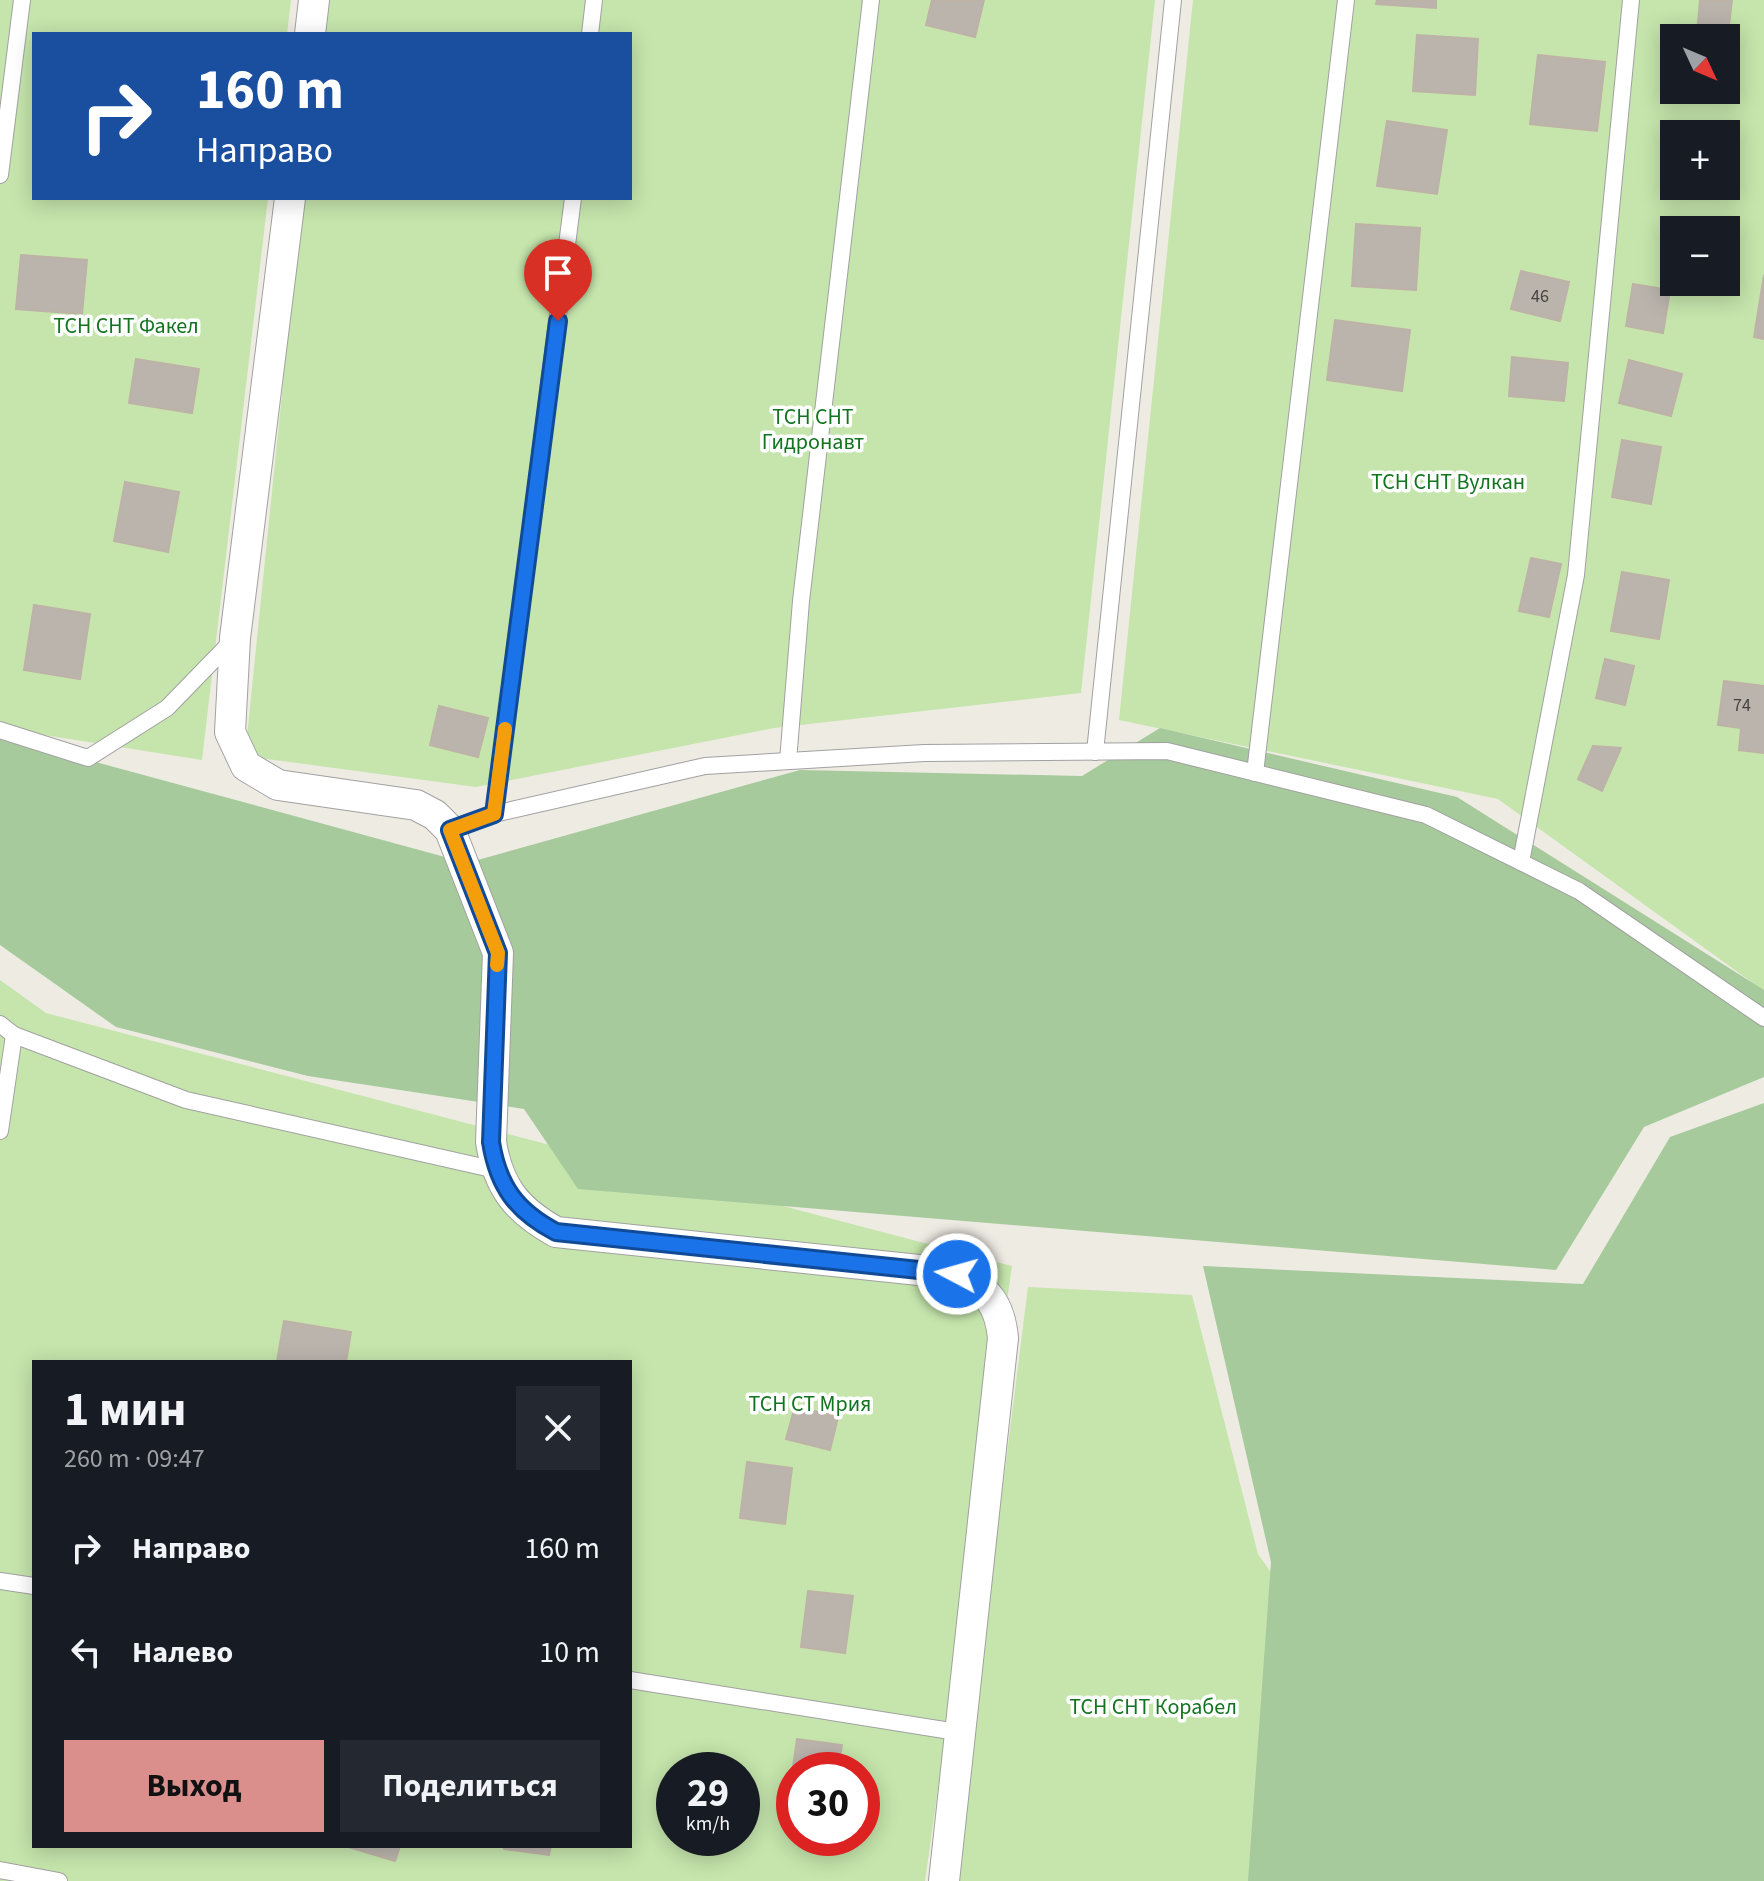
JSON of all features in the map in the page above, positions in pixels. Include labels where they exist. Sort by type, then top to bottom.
[{"type":"street","points":[[310,32],[314,0]]},
{"type":"street","points":[[290,200],[235,638],[230,732],[246,766],[278,785],[416,805],[435,815],[450,830],[498,953],[491,1142],[496,1170],[509,1197],[530,1218],[556,1232],[957,1274],[976,1283],[991,1297],[1001,1317],[1003,1338],[963,1733],[944,1881]]},
{"type":"lane","points":[[0,175],[22,0]]},
{"type":"lane","points":[[590,32],[594,0]]},
{"type":"lane","points":[[788,761],[801,601],[871,0]]},
{"type":"lane","points":[[1095,752],[1173,0]]},
{"type":"lane","points":[[1255,773],[1346,0]]},
{"type":"lane","points":[[1521,862],[1576,575],[1631,0]]},
{"type":"lane","points":[[494,814],[573,200]]},
{"type":"lane","points":[[0,730],[88,758],[167,708],[235,638]]},
{"type":"lane","points":[[450,830],[494,814],[705,766],[924,753],[1167,751],[1426,815],[1579,891],[1764,1018]]},
{"type":"lane","points":[[0,1131],[7,1030],[186,1100],[496,1170]]},
{"type":"lane","points":[[0,1581],[32,1586]]},
{"type":"lane","points":[[632,1680],[963,1733]]},
{"type":"lane","points":[[0,1870],[59,1881]]},
{"type":"green space","name":"ТСН СНТ Факел","points":[[0,0],[291,0],[287,32],[32,32],[32,200],[268,200],[202,760],[0,728]]},
{"type":"green space","name":"ТСН СНТ Гидронавт","points":[[322,0],[1155,0],[1081,693],[774,728],[476,787],[245,756],[302,200],[632,200],[632,32],[319,32]]},
{"type":"green space","name":"ТСН СНТ Вулкан","points":[[1193,0],[1764,0],[1764,991],[1498,799],[1119,720]]},
{"type":"green space","points":[[1160,728],[1457,797],[1764,990],[1764,1077],[1644,1127],[1556,1270],[578,1189],[524,1109],[308,1076],[116,1027],[0,945],[0,736],[467,863],[800,770],[1082,776]]},
{"type":"green space","name":"ТСН СТ Мрия","points":[[0,980],[46,1013],[1012,1266],[925,1881],[0,1881]]},
{"type":"green space","points":[[1764,1103],[1764,1881],[1248,1881],[1271,1562],[1203,1266],[1583,1284],[1670,1137]]},
{"type":"green space","name":"ТСН СНТ Корабел","points":[[1028,1287],[1192,1295],[1258,1554],[1489,1881],[953,1881]]},
{"type":"building","points":[[932,0],[984,0],[975,37],[926,25]]},
{"type":"building","points":[[1377,0],[1436,0],[1436,8],[1376,4]]},
{"type":"building","points":[[1700,0],[1732,0],[1729,24],[1698,23]]},
{"type":"building","points":[[1417,35],[1478,39],[1475,95],[1413,91]]},
{"type":"building","points":[[1538,55],[1605,62],[1597,131],[1530,124]]},
{"type":"building","points":[[1387,121],[1447,130],[1437,194],[1377,186]]},
{"type":"building","points":[[1356,224],[1420,228],[1416,290],[1352,286]]},
{"type":"building","points":[[21,255],[87,260],[82,314],[16,309]]},
{"type":"building","points":[[1521,271],[1569,282],[1560,321],[1511,309]]},
{"type":"building","points":[[1764,275],[1764,339],[1754,337]]},
{"type":"building","points":[[1633,284],[1660,288],[1660,296],[1669,296],[1663,333],[1626,326]]},
{"type":"building","points":[[1335,320],[1410,330],[1402,391],[1327,380]]},
{"type":"building","points":[[1512,357],[1568,363],[1564,401],[1509,396]]},
{"type":"building","points":[[136,359],[199,369],[192,413],[129,403]]},
{"type":"building","points":[[1629,360],[1682,374],[1671,416],[1619,403]]},
{"type":"building","points":[[1622,440],[1661,447],[1651,504],[1612,497]]},
{"type":"building","points":[[125,482],[179,492],[168,552],[114,541]]},
{"type":"building","points":[[1531,558],[1561,564],[1549,617],[1519,611]]},
{"type":"building","points":[[1622,572],[1669,580],[1659,639],[1611,631]]},
{"type":"building","points":[[34,605],[90,614],[80,679],[24,670]]},
{"type":"building","points":[[1605,659],[1634,666],[1625,705],[1596,698]]},
{"type":"building","points":[[1724,681],[1764,686],[1764,753],[1739,750],[1741,728],[1718,725]]},
{"type":"building","points":[[439,706],[488,718],[478,757],[430,745]]},
{"type":"building","points":[[1593,746],[1621,748],[1602,791],[1578,779]]},
{"type":"building","points":[[284,1321],[351,1332],[346,1360],[277,1360]]},
{"type":"building","points":[[795,1406],[838,1417],[830,1450],[786,1439]]},
{"type":"building","points":[[747,1462],[792,1468],[785,1524],[740,1518]]},
{"type":"building","points":[[808,1591],[853,1596],[845,1653],[801,1647]]},
{"type":"building","points":[[797,1739],[842,1745],[841,1752],[795,1752]]},
{"type":"building","points":[[352,1848],[399,1848],[395,1861]]},
{"type":"building","points":[[504,1848],[551,1848],[549,1855]]},
{"type":"slow traffic","points":[[497,965],[498,953],[450,830],[494,814],[505,729]]},
{"type":"route","points":[[558,321],[494,814],[450,830],[498,953],[491,1142],[496,1170],[509,1197],[530,1218],[556,1232],[957,1274]]}]
